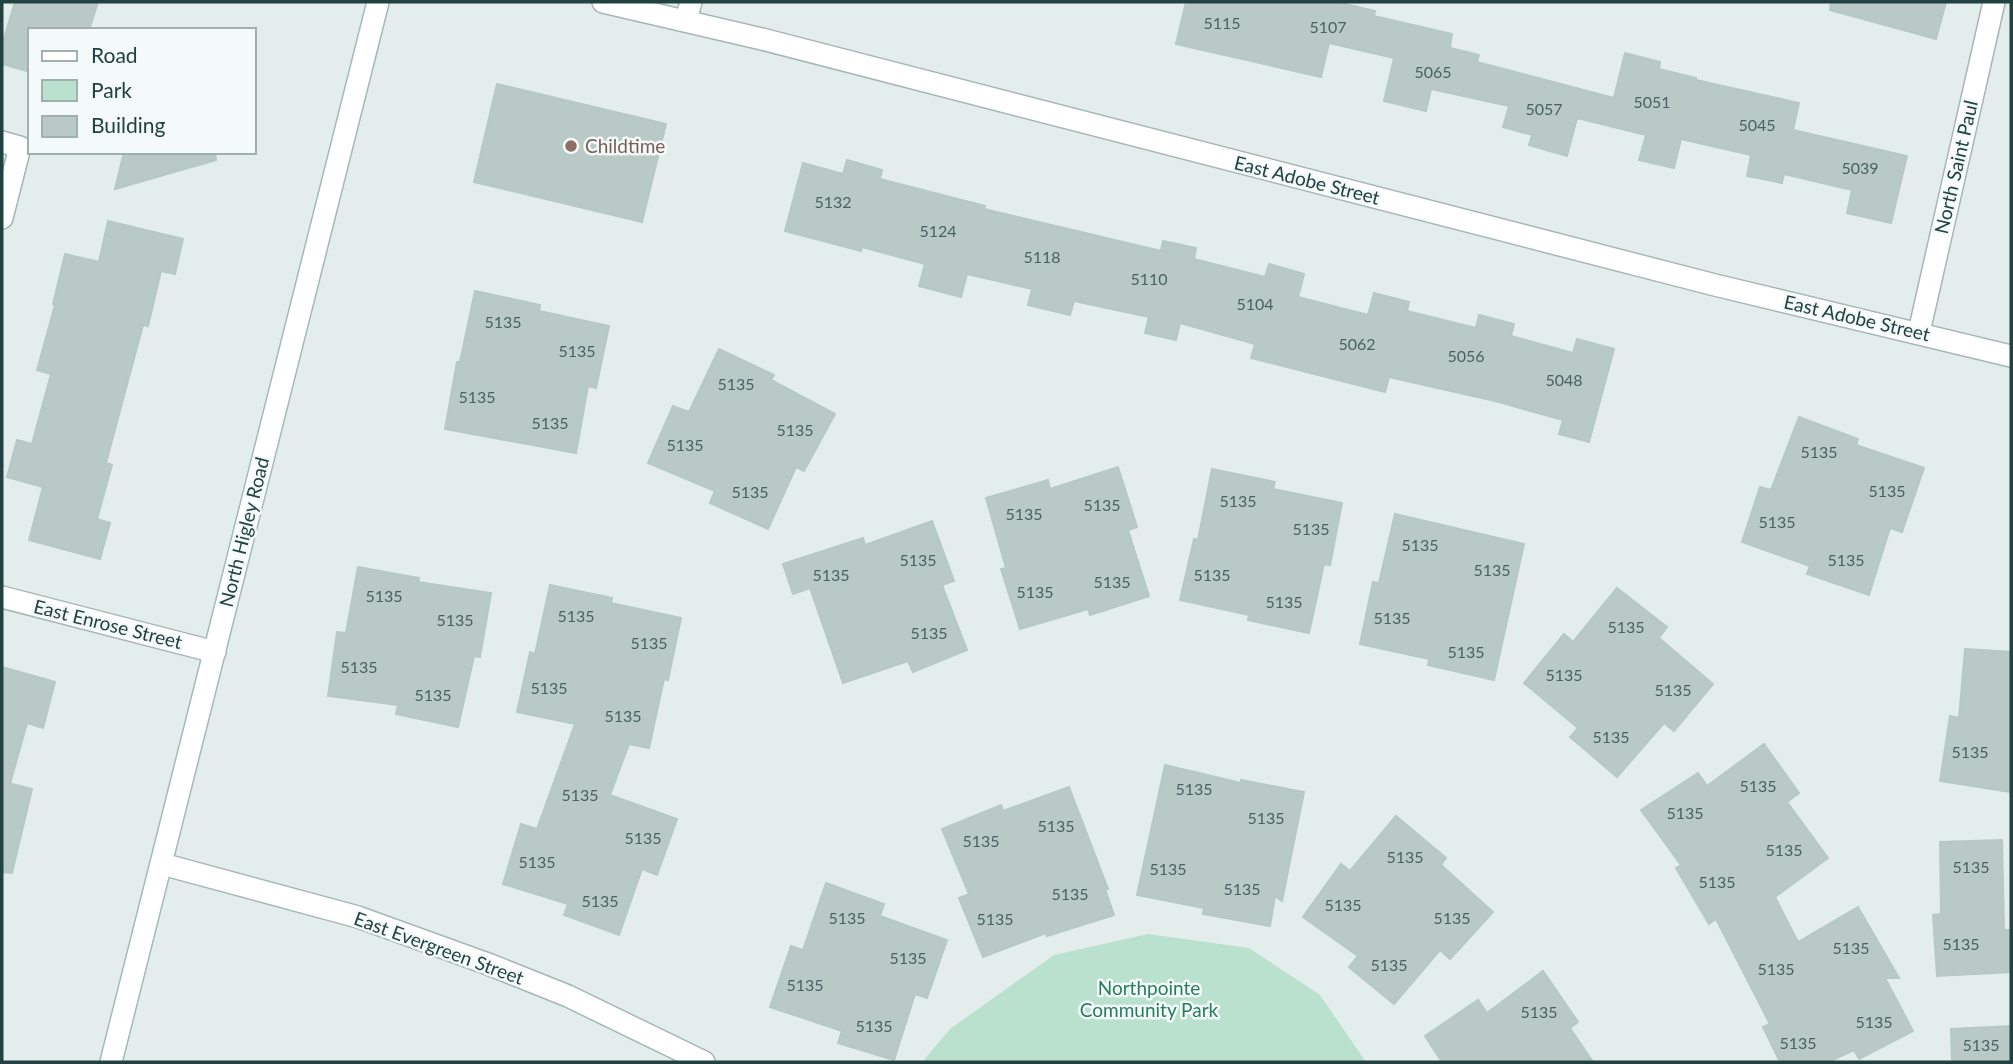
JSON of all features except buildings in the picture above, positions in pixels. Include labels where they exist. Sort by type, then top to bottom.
[{"type":"street","name":"North Higley Road","points":[[111,1062],[378,2]]},
{"type":"street","name":"East Adobe Street","points":[[603,2],[688,11],[1715,285],[2011,356]]},
{"type":"street","name":"North Saint Paul","points":[[1919,332],[1993,2]]},
{"type":"street","points":[[2,218],[11,145]]},
{"type":"street","name":"East Enrose Street","points":[[2,597],[215,652]]},
{"type":"street","name":"East Evergreen Street","points":[[162,864],[358,917],[488,964],[568,996],[704,1062]]},
{"type":"green space","name":"Northpointe Community Park","points":[[1148,934],[1249,948],[1320,995],[1366,1062],[922,1062],[950,1029],[1054,955]]},
{"type":"place","name":"Childtime","points":[[571,146]]}]
